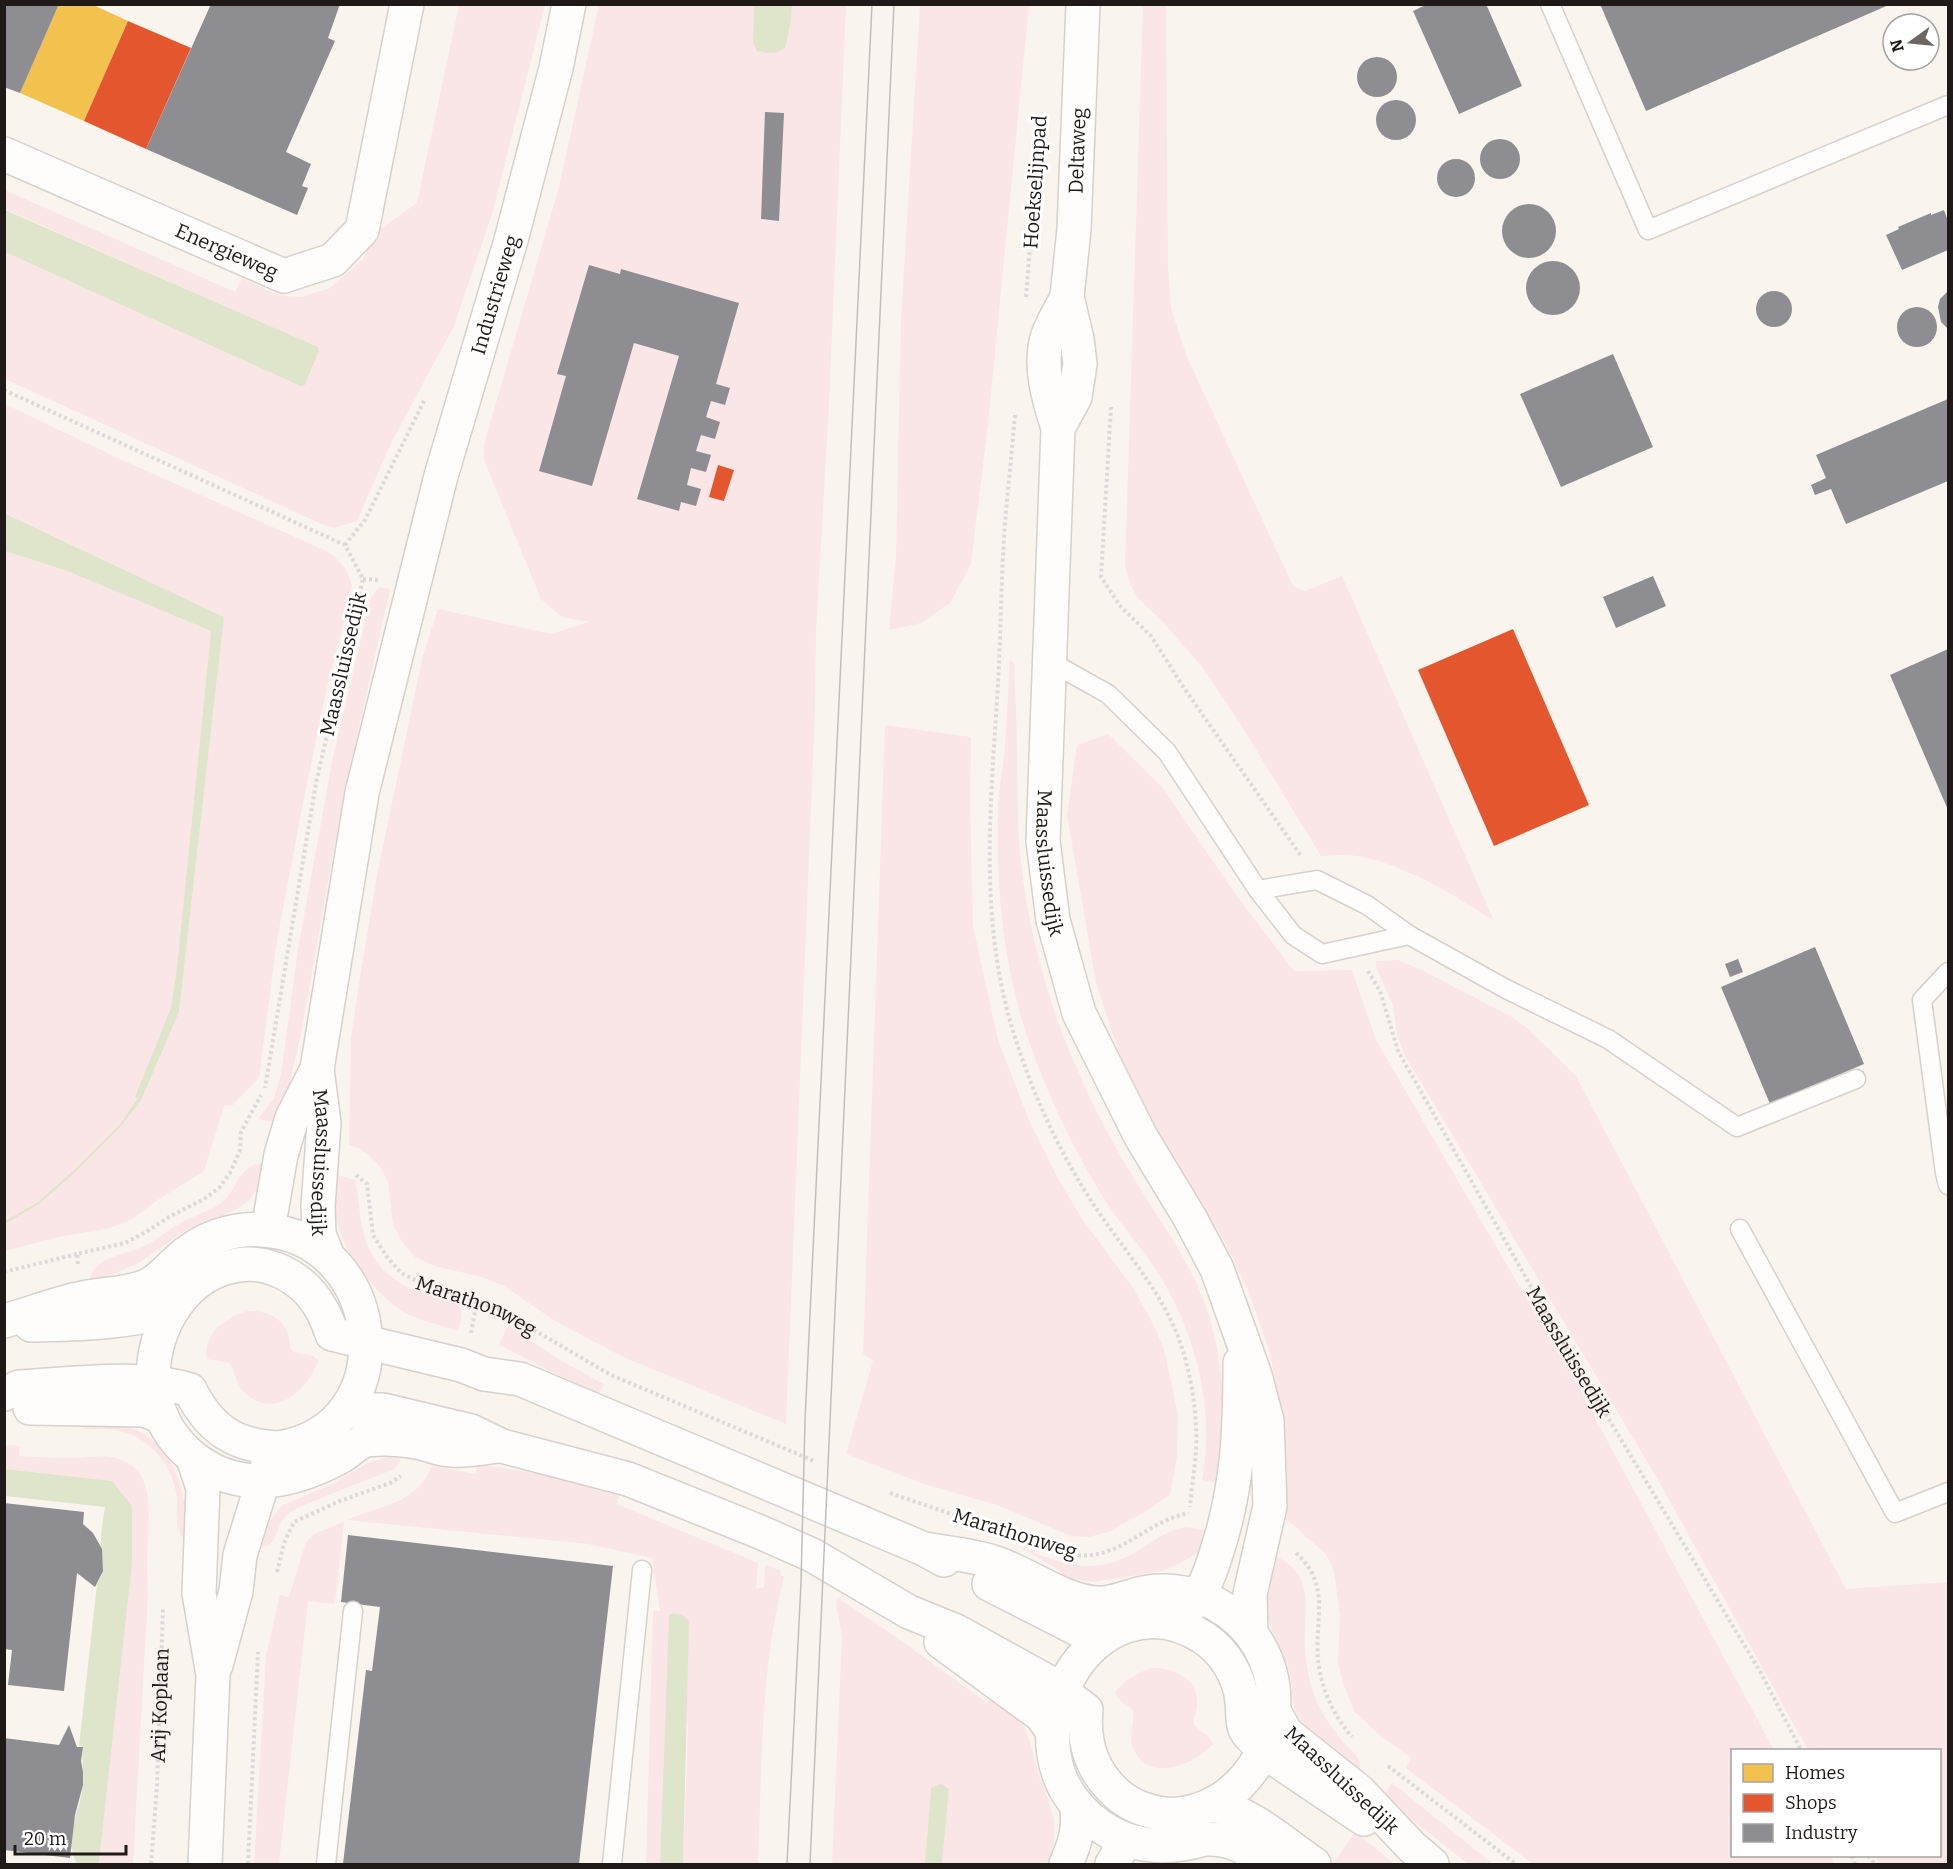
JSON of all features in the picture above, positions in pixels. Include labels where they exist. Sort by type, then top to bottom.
[{"type":"main road","name":"Energieweg","points":[[4,154],[284,276],[333,260],[362,230],[407,4]]},
{"type":"main road","name":"Industrieweg","points":[[414,584],[441,476],[511,240],[556,69],[569,4]]},
{"type":"main road","name":"Deltaweg","points":[[1049,660],[1058,428],[1047,394],[1045,361],[1048,337],[1067,297],[1074,229],[1083,4]]},
{"type":"main road","name":"Maassluissedijk","points":[[245,1264],[270,1218],[281,1155],[292,1118],[316,1069],[362,793],[414,584]]},
{"type":"main road","name":"Maassluissedijk","points":[[1049,660],[1043,841],[1053,920],[1079,1013],[1141,1137],[1190,1218],[1217,1269],[1255,1375],[1267,1421],[1270,1506],[1250,1594],[1251,1633]]},
{"type":"main road","name":"Maassluissedijk","points":[[316,1069],[324,1123],[318,1206],[319,1234],[328,1257]]},
{"type":"main road","points":[[4,1323],[80,1298],[142,1288],[156,1281],[191,1248],[209,1239],[228,1233],[265,1230],[299,1239],[328,1257],[347,1279],[360,1305],[365,1323],[366,1341],[362,1379],[344,1413],[316,1438],[298,1445],[279,1448],[260,1447],[234,1438],[210,1422],[198,1407],[190,1390],[174,1385],[137,1382],[19,1387],[4,1394]]},
{"type":"main road","points":[[366,1341],[332,1334],[326,1315],[316,1298],[303,1284],[287,1274],[259,1264],[230,1266],[213,1272],[196,1282],[172,1310],[158,1346],[154,1383],[156,1399],[162,1417],[175,1440],[194,1458],[227,1475],[244,1480],[263,1481],[306,1473],[327,1464],[364,1441],[381,1439],[416,1442],[451,1450],[502,1446]]},
{"type":"main road","name":"Marathonweg","points":[[360,1305],[383,1322],[467,1346],[490,1355],[520,1379]]},
{"type":"main road","points":[[4,1323],[82,1324],[149,1317],[172,1310]]},
{"type":"main road","name":"Maassluissedijk","points":[[1164,1623],[1180,1616],[1208,1581],[1226,1526],[1233,1495],[1240,1433],[1240,1337]]},
{"type":"main road","name":"Marathonweg","points":[[366,1341],[461,1365],[484,1374],[520,1379],[924,1549],[1076,1629],[1087,1634],[1103,1636]]},
{"type":"main road","points":[[4,1403],[25,1408],[146,1410],[162,1417]]},
{"type":"main road","points":[[344,1413],[383,1410],[471,1431],[502,1446],[628,1479],[812,1555],[909,1612],[956,1631],[1062,1692],[1086,1710],[1085,1725],[1090,1755],[1104,1781],[1127,1801],[1155,1812],[1185,1813],[1212,1805],[1244,1780],[1264,1749],[1272,1724],[1274,1711],[1272,1677],[1260,1647],[1251,1633],[1227,1611],[1198,1596]]},
{"type":"main road","points":[[213,1675],[236,1592],[240,1555],[269,1462],[279,1448]]},
{"type":"main road","points":[[194,1458],[203,1488],[199,1593],[213,1675],[205,1864]]},
{"type":"main road","name":"Marathonweg","points":[[924,1549],[995,1562],[1076,1599],[1096,1603],[1159,1591],[1198,1596]]},
{"type":"main road","points":[[909,1612],[948,1648],[1041,1716],[1052,1730]]},
{"type":"main road","points":[[1119,1852],[1077,1804],[1060,1777],[1054,1761],[1052,1730],[1062,1692],[1085,1654],[1103,1636],[1135,1624],[1164,1623],[1192,1631],[1205,1638],[1226,1659],[1239,1686],[1245,1730],[1264,1749]]},
{"type":"main road","name":"Maassluissedijk","points":[[1274,1711],[1286,1733],[1359,1791],[1422,1856]]},
{"type":"main road","name":"Maassluissedijk","points":[[1264,1749],[1346,1808],[1422,1856]]},
{"type":"main road","points":[[1065,1864],[1077,1839],[1079,1824],[1077,1804]]},
{"type":"main road","points":[[1212,1805],[1243,1815],[1314,1864]]},
{"type":"main road","points":[[1119,1852],[1155,1812]]},
{"type":"main road","points":[[1119,1852],[1189,1844],[1204,1839],[1228,1840],[1241,1845],[1268,1864]]},
{"type":"lane","points":[[1550,4],[1648,230],[1948,105]]},
{"type":"lane","points":[[1049,660],[1108,694],[1167,752],[1258,890],[1293,935],[1322,954],[1409,935]]},
{"type":"lane","points":[[1258,890],[1317,880],[1367,905],[1409,935],[1506,988],[1608,1039],[1737,1127],[1856,1079]]},
{"type":"lane","points":[[1948,972],[1922,1000],[1948,1185]]},
{"type":"lane","points":[[1740,1229],[1894,1513],[1948,1492]]},
{"type":"lane","points":[[612,1864],[642,1570]]},
{"type":"lane","points":[[326,1864],[353,1611]]},
{"type":"path","name":"Hoekselijnpad","points":[[1025,301],[1040,129]]},
{"type":"path","name":"Maassluissedijk","points":[[4,390],[345,545],[363,579],[316,783],[266,1087],[248,1115],[241,1132],[240,1150],[281,1155]]},
{"type":"path","points":[[1101,577],[1121,607],[1151,636],[1184,688],[1317,880]]},
{"type":"path","name":"Maassluissedijk","points":[[1353,947],[1380,991],[1398,1051],[1556,1331],[1761,1673],[1800,1749]]},
{"type":"path","name":"Marathonweg","points":[[323,1161],[339,1163],[367,1184],[373,1235],[401,1273],[423,1284],[498,1309],[611,1375],[762,1438]]},
{"type":"path","points":[[4,1272],[77,1254]]},
{"type":"path","name":"Marathonweg","points":[[888,1493],[964,1518]]},
{"type":"path","name":"Marathonweg","points":[[1058,1551],[1068,1554],[1093,1555],[1114,1550],[1173,1516],[1189,1513],[1226,1526]]},
{"type":"path","name":"Maassluissedijk","points":[[1263,1538],[1290,1548],[1308,1565],[1313,1575],[1320,1602],[1317,1649],[1324,1687],[1339,1722],[1359,1743]]},
{"type":"path","points":[[275,1580],[280,1559]]},
{"type":"path","name":"Arij Koplaan","points":[[151,1864],[157,1786],[164,1598]]},
{"type":"path","points":[[248,1864],[258,1648]]},
{"type":"path","name":"Maassluissedijk","points":[[1382,1762],[1516,1864]]},
{"type":"shaded area","points":[[459,5],[545,5],[493,211],[454,326],[391,443],[357,521],[334,528],[319,523],[5,379],[5,252],[300,386],[305,385],[319,351],[317,347],[5,209],[5,190],[235,292],[242,278],[273,293],[287,296],[301,297],[330,288],[362,260],[380,229],[417,203]]},
{"type":"shaded area","points":[[599,5],[754,5],[753,43],[791,21],[792,5],[846,5],[829,405],[816,631],[815,710],[786,1424],[623,1357],[555,1321],[504,1286],[482,1277],[434,1266],[415,1257],[401,1240],[393,1225],[388,1182],[380,1167],[370,1156],[349,1145],[351,1038],[360,978],[378,870],[423,655],[438,609],[551,634],[589,622],[562,617],[541,599],[484,460],[484,444],[559,187]]},
{"type":"shaded area","points":[[754,5],[792,5],[785,48],[775,53],[757,51],[753,43]]},
{"type":"shaded area","points":[[920,5],[1029,5],[988,424],[971,564],[950,603],[921,623],[889,630],[896,556],[901,319]]},
{"type":"shaded area","points":[[1143,5],[1166,5],[1168,266],[1171,308],[1187,357],[1293,586],[1305,591],[1342,576],[1494,921],[1444,890],[1407,871],[1369,858],[1350,855],[1321,856],[1236,717],[1203,668],[1162,621],[1138,598],[1130,584],[1125,565]]},
{"type":"shaded area","points":[[5,210],[318,347],[319,351],[305,385],[300,386],[5,252]]},
{"type":"shaded area","points":[[5,404],[120,459],[324,550],[334,556],[346,569],[352,585],[326,692],[277,940],[259,1078],[233,1105],[224,1106],[204,1171],[156,1201],[133,1219],[110,1228],[54,1238],[5,1251],[4,1224],[39,1204],[70,1177],[121,1126],[139,1100],[179,1012],[224,617],[5,513]]},
{"type":"shaded area","points":[[4,513],[224,617],[179,1012],[141,1100],[121,1126],[70,1177],[39,1204],[5,1224],[5,1221],[38,1202],[120,1124],[137,1099],[135,1097],[171,1008],[211,631],[67,571],[5,551]]},
{"type":"shaded area","points":[[5,551],[67,571],[211,631],[171,1008],[137,1098],[120,1124],[38,1202],[5,1221]]},
{"type":"shaded area","points":[[379,587],[390,589],[343,799],[301,1034],[280,1124],[258,1119],[274,1098],[281,1075],[298,949],[333,757],[371,597]]},
{"type":"shaded area","points":[[1010,660],[1014,663],[1021,863],[1031,923],[1045,983],[1074,1062],[1111,1140],[1176,1244],[1209,1316],[1219,1358],[1221,1379],[1223,1420],[1218,1483],[1202,1480],[1206,1445],[1204,1400],[1196,1359],[1182,1319],[1164,1283],[1108,1205],[1079,1155],[1058,1114],[1025,1030],[1017,1003],[1002,923],[998,869],[998,806],[1005,747]]},
{"type":"shaded area","points":[[885,725],[971,737],[973,926],[998,1040],[1029,1120],[1058,1179],[1083,1220],[1133,1288],[1164,1349],[1178,1415],[1177,1456],[1170,1495],[1108,1532],[1089,1537],[1071,1536],[997,1505],[927,1485],[846,1454],[873,1361],[863,1354]]},
{"type":"shaded area","points":[[1108,734],[1163,788],[1236,895],[1294,971],[1352,970],[1376,1040],[1581,1392],[1773,1749],[1731,1749],[1731,1857],[1831,1857],[1834,1864],[1533,1864],[1406,1768],[1411,1758],[1377,1733],[1355,1712],[1343,1684],[1338,1663],[1340,1616],[1334,1571],[1326,1554],[1281,1517],[1285,1448],[1279,1398],[1269,1350],[1250,1295],[1225,1242],[1149,1119],[1121,1059],[1096,983],[1067,815],[1077,745]]},
{"type":"shaded area","points":[[1398,960],[1510,1016],[1526,1027],[1576,1076],[1846,1589],[1948,1582],[1948,1864],[1880,1864],[1875,1857],[1941,1857],[1941,1749],[1807,1749],[1657,1478],[1404,1054],[1397,1034],[1393,1005],[1376,968],[1376,961]]},
{"type":"shaded area","points":[[266,1163],[259,1185],[250,1200],[235,1210],[183,1232],[139,1263],[91,1284],[92,1273],[104,1261],[144,1246],[175,1226],[221,1203],[247,1169]]},
{"type":"shaded area","points":[[334,1176],[355,1180],[363,1232],[377,1262],[386,1272],[407,1287],[458,1304],[461,1320],[458,1331],[405,1313],[373,1286],[354,1261],[337,1222],[334,1205]]},
{"type":"shaded area","points":[[248,1311],[268,1314],[279,1320],[287,1330],[292,1350],[313,1356],[318,1361],[306,1383],[288,1399],[266,1404],[254,1400],[240,1388],[229,1363],[207,1359],[206,1350],[212,1335],[224,1322]]},
{"type":"shaded area","points":[[508,1325],[558,1359],[604,1384],[599,1393],[499,1345]]},
{"type":"shaded area","points":[[78,1422],[110,1423],[134,1429],[150,1438],[163,1451],[180,1483],[184,1501],[186,1538],[182,1537],[179,1532],[177,1498],[173,1480],[155,1450],[125,1432],[84,1428],[80,1427]]},
{"type":"shaded area","points":[[5,1445],[20,1446],[19,1456],[79,1458],[102,1456],[125,1461],[142,1477],[146,1488],[149,1513],[148,1594],[133,1864],[93,1864],[99,1861],[132,1564],[112,1481],[5,1469]]},
{"type":"shaded area","points":[[401,1453],[402,1457],[398,1465],[392,1470],[297,1508],[282,1520],[269,1545],[254,1548],[256,1537],[283,1505],[335,1483],[367,1463]]},
{"type":"shaded area","points":[[477,1464],[541,1474],[619,1496],[617,1504],[758,1563],[756,1589],[764,1587],[765,1564],[781,1571],[780,1575],[784,1577],[776,1612],[766,1684],[758,1864],[683,1864],[688,1732],[680,1614],[669,1615],[660,1864],[646,1864],[653,1611],[660,1611],[652,1558],[588,1544],[347,1520],[407,1496],[425,1479],[432,1466],[476,1474]]},
{"type":"shaded area","points":[[5,1469],[112,1481],[132,1506],[132,1564],[99,1862],[93,1864],[77,1864],[73,1855],[72,1835],[83,1785],[83,1747],[79,1746],[97,1584],[103,1567],[101,1538],[105,1507],[5,1496]]},
{"type":"shaded area","points":[[344,1522],[335,1604],[308,1601],[279,1864],[254,1864],[266,1656],[280,1595],[289,1597],[306,1542],[314,1534]]},
{"type":"shaded area","points":[[1187,1527],[1209,1531],[1202,1548],[1179,1564],[1162,1571],[1094,1582],[1057,1577],[1060,1571],[1017,1545],[1064,1563],[1094,1566],[1125,1558],[1168,1532]]},
{"type":"shaded area","points":[[1273,1555],[1294,1569],[1304,1587],[1306,1654],[1313,1691],[1326,1720],[1358,1758],[1360,1772],[1312,1734],[1297,1714],[1289,1671],[1271,1628],[1267,1610],[1267,1582]]},
{"type":"shaded area","points":[[838,1598],[987,1703],[993,1694],[1022,1722],[1054,1820],[1054,1844],[1047,1864],[942,1864],[949,1789],[931,1789],[925,1864],[832,1864],[842,1637],[836,1603]]},
{"type":"shaded area","points":[[669,1614],[683,1616],[689,1622],[683,1864],[660,1864]]},
{"type":"shaded area","points":[[1152,1668],[1169,1670],[1190,1682],[1197,1697],[1194,1725],[1213,1744],[1195,1759],[1183,1764],[1160,1768],[1149,1766],[1140,1759],[1132,1743],[1133,1710],[1115,1693],[1131,1677]]},
{"type":"shaded area","points":[[1392,1783],[1493,1864],[1468,1864],[1383,1796]]},
{"type":"shaded area","points":[[941,1784],[949,1789],[942,1864],[925,1864],[931,1788]]},
{"type":"shaded area","points":[[1355,1832],[1395,1864],[1333,1863]]},
{"type":"building: Homes","points":[[59,4],[91,4],[128,21],[84,121],[20,93]]},
{"type":"building: Shops","points":[[128,21],[191,48],[146,149],[84,121]]},
{"type":"building: Shops","points":[[718,465],[734,470],[724,501],[709,497]]},
{"type":"building: Shops","points":[[1513,629],[1589,805],[1494,846],[1418,670]]},
{"type":"building: Industry","points":[[4,4],[59,4],[20,93],[4,87]]},
{"type":"building: Industry","points":[[211,4],[340,4],[328,38],[335,41],[286,152],[311,164],[302,186],[308,188],[297,215],[146,149]]},
{"type":"building: Industry","points":[[1428,4],[1486,4],[1522,86],[1459,114],[1413,11]]},
{"type":"building: Industry","points":[[1600,4],[1891,4],[1646,111]]},
{"type":"building: Industry","points":[[1377,57],[1391,63],[1397,77],[1391,91],[1377,97],[1363,91],[1357,77],[1363,63]]},
{"type":"building: Industry","points":[[1396,100],[1410,106],[1416,120],[1410,134],[1396,140],[1382,134],[1376,120],[1382,106]]},
{"type":"building: Industry","points":[[765,112],[784,113],[779,221],[761,219]]},
{"type":"building: Industry","points":[[1500,139],[1514,145],[1520,159],[1514,173],[1500,179],[1486,173],[1480,159],[1486,145]]},
{"type":"building: Industry","points":[[1456,159],[1470,164],[1475,178],[1470,192],[1456,197],[1442,192],[1437,178],[1442,164]]},
{"type":"building: Industry","points":[[1529,204],[1539,206],[1548,212],[1554,221],[1556,231],[1554,241],[1548,250],[1539,256],[1529,258],[1519,256],[1510,250],[1504,241],[1502,231],[1504,221],[1510,212],[1519,206]]},
{"type":"building: Industry","points":[[1944,210],[1948,221],[1948,250],[1902,270],[1886,235],[1899,229],[1898,227]]},
{"type":"building: Industry","points":[[1553,261],[1563,263],[1572,269],[1578,278],[1580,288],[1578,298],[1572,307],[1563,313],[1553,315],[1543,313],[1534,307],[1528,298],[1526,288],[1528,278],[1534,269],[1543,263]]},
{"type":"building: Industry","points":[[589,265],[620,274],[621,269],[739,303],[716,384],[730,388],[725,405],[711,401],[706,417],[720,422],[715,439],[701,435],[696,451],[711,455],[706,472],[691,468],[687,485],[701,489],[696,506],[681,502],[679,511],[637,499],[679,356],[634,343],[592,486],[539,471],[566,376],[557,374]]},
{"type":"building: Industry","points":[[1774,291],[1787,296],[1792,309],[1787,322],[1774,327],[1761,322],[1756,309],[1761,296]]},
{"type":"building: Industry","points":[[1948,291],[1948,329],[1941,322],[1938,307],[1940,299]]},
{"type":"building: Industry","points":[[1917,307],[1931,313],[1937,327],[1931,341],[1917,347],[1903,341],[1897,327],[1903,313]]},
{"type":"building: Industry","points":[[1613,354],[1653,447],[1561,487],[1520,394]]},
{"type":"building: Industry","points":[[1948,399],[1948,481],[1846,524],[1831,489],[1815,495],[1811,485],[1826,478],[1816,455]]},
{"type":"building: Industry","points":[[1653,576],[1666,606],[1616,628],[1603,597]]},
{"type":"building: Industry","points":[[1948,649],[1948,810],[1890,675]]},
{"type":"building: Industry","points":[[1815,947],[1864,1064],[1770,1104],[1721,987]]},
{"type":"building: Industry","points":[[1738,959],[1743,972],[1730,977],[1725,964]]},
{"type":"building: Industry","points":[[4,1503],[84,1512],[83,1524],[93,1533],[102,1549],[103,1571],[95,1587],[77,1573],[64,1691],[8,1685],[12,1650],[4,1649]]},
{"type":"building: Industry","points":[[348,1535],[613,1566],[579,1864],[343,1864],[366,1670],[372,1671],[380,1607],[341,1602]]},
{"type":"building: Industry","points":[[69,1725],[77,1747],[83,1747],[81,1761],[83,1785],[75,1815],[70,1858],[4,1850],[4,1738],[59,1745]]},
{"type":"tram line","points":[[787,1864],[801,1583],[805,1420],[872,4]]},
{"type":"tram line","points":[[810,1864],[894,4]]}]
